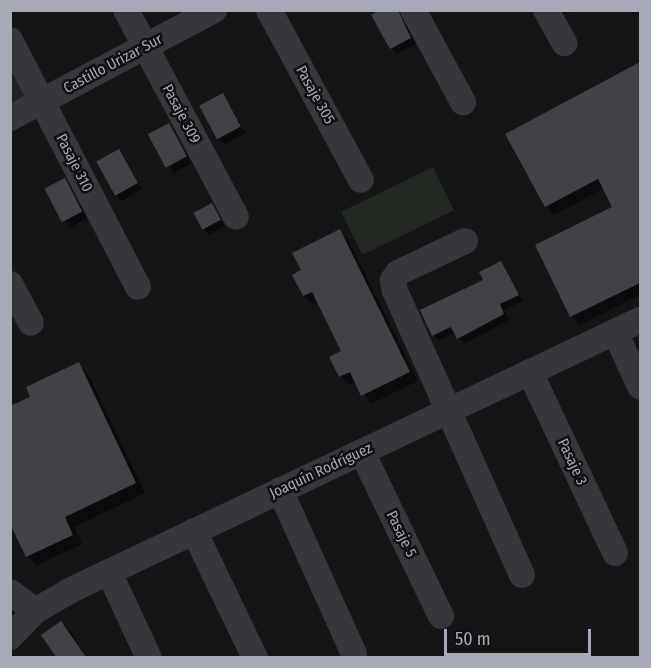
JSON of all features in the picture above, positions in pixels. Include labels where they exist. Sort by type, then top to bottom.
[{"type":"street","name":"Pasaje 309","points":[[126,10],[236,217]]},
{"type":"street","name":"Castillo Urizar Sur","points":[[10,118],[214,10]]},
{"type":"street","name":"Pasaje 305","points":[[269,10],[361,180]]},
{"type":"street","points":[[414,10],[463,102]]},
{"type":"street","points":[[546,10],[564,43]]},
{"type":"street","name":"Pasaje 310","points":[[10,40],[138,287]]},
{"type":"street","points":[[465,241],[398,273],[393,280],[447,411],[522,575]]},
{"type":"street","points":[[11,287],[31,323]]},
{"type":"street","name":"Joaquín Rodríguez","points":[[10,637],[35,611],[109,572],[640,320]]},
{"type":"street","points":[[615,332],[640,386]]},
{"type":"street","name":"Pasaje 3","points":[[530,372],[615,553]]},
{"type":"street","name":"Pasaje 5","points":[[362,452],[441,616]]},
{"type":"street","points":[[280,490],[354,654]]},
{"type":"street","points":[[194,531],[255,657]]},
{"type":"street","points":[[109,572],[149,657]]},
{"type":"street","points":[[10,592],[35,611]]},
{"type":"shaded area","points":[[10,62],[26,94],[11,103],[10,103]]},
{"type":"shaded area","points":[[433,167],[454,210],[362,255],[341,212]]},
{"type":"building","points":[[380,10],[398,10],[411,38],[390,49],[371,15]]},
{"type":"building","points":[[640,62],[640,283],[570,317],[535,245],[612,207],[598,179],[545,207],[505,134]]},
{"type":"building","points":[[223,93],[241,127],[217,139],[199,106]]},
{"type":"building","points":[[169,123],[187,157],[166,168],[148,134]]},
{"type":"building","points":[[119,149],[138,183],[115,196],[96,162]]},
{"type":"building","points":[[65,178],[82,212],[62,222],[45,188]]},
{"type":"building","points":[[212,203],[221,220],[202,230],[193,213]]},
{"type":"building","points":[[340,229],[410,372],[361,396],[350,372],[339,377],[329,357],[341,351],[312,292],[303,296],[292,275],[301,270],[292,253]]},
{"type":"building","points":[[501,261],[519,295],[500,304],[504,314],[457,339],[451,327],[432,336],[420,310],[483,280],[479,272]]},
{"type":"building","points":[[79,362],[136,483],[65,517],[73,535],[26,557],[10,524],[10,406],[30,397],[26,387]]},
{"type":"building","points":[[61,621],[86,657],[56,657],[41,635]]}]
